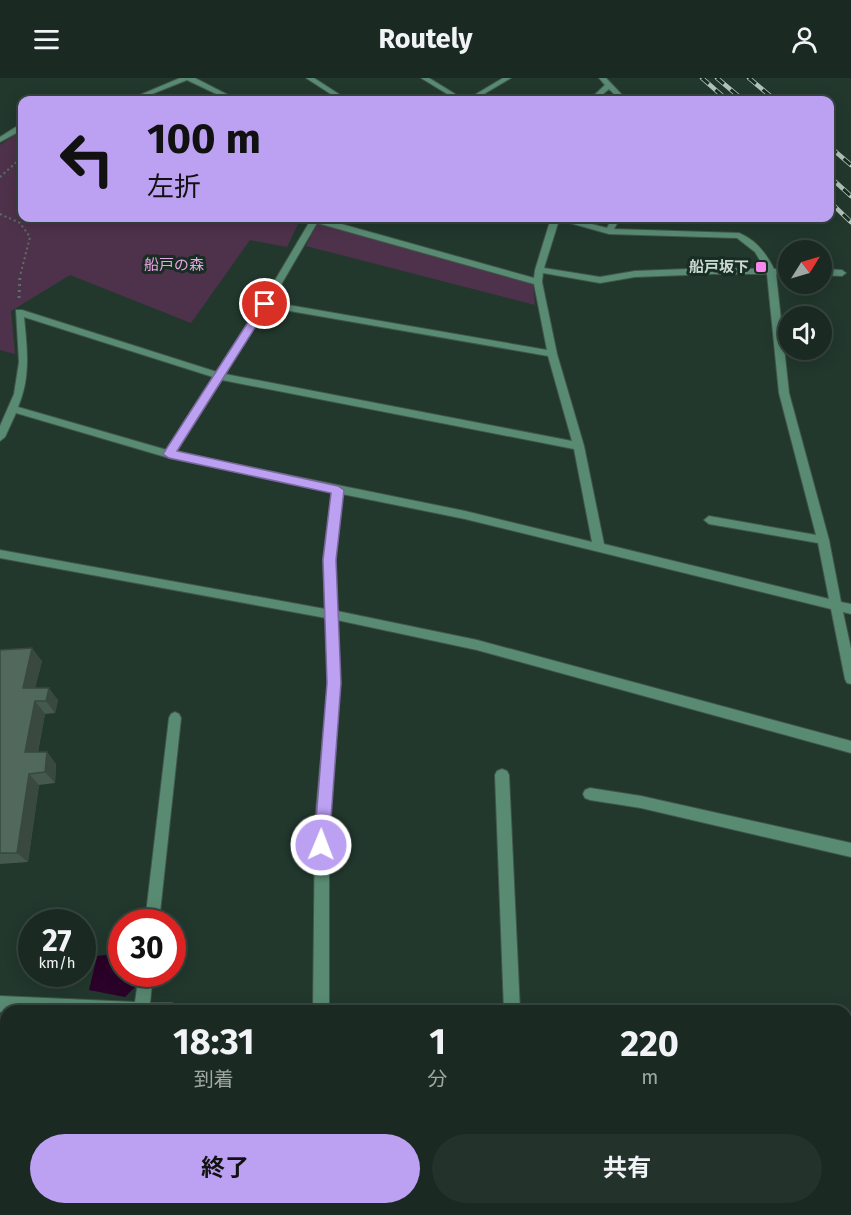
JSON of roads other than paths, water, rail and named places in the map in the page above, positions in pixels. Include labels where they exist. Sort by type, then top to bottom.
[{"type":"street","points":[[142,96],[188,78],[226,96]]},
{"type":"street","points":[[309,78],[338,96]]},
{"type":"street","points":[[424,78],[454,96]]},
{"type":"street","points":[[477,96],[508,78]]},
{"type":"street","points":[[602,78],[620,96]]},
{"type":"street","points":[[597,96],[609,85]]},
{"type":"street","points":[[0,140],[18,129]]},
{"type":"street","points":[[169,454],[265,304],[312,222]]},
{"type":"street","points":[[328,222],[538,282]]},
{"type":"street","points":[[554,222],[539,270],[538,282],[552,354],[579,446],[598,548]]},
{"type":"street","points":[[576,222],[609,231],[739,236],[758,248],[771,272],[784,393],[823,540],[851,679]]},
{"type":"street","points":[[609,231],[614,222]]},
{"type":"street","points":[[539,270],[600,280],[646,274],[713,271],[778,272]]},
{"type":"street","points":[[832,272],[842,273]]},
{"type":"street","points":[[265,304],[552,354]]},
{"type":"street","points":[[0,437],[19,394],[24,362],[19,312],[220,376],[579,446]]},
{"type":"street","points":[[13,410],[169,454],[465,515],[851,609]]},
{"type":"street","points":[[321,1005],[322,821],[334,683],[329,560],[338,490]]},
{"type":"street","points":[[709,520],[823,540]]},
{"type":"street","points":[[0,554],[383,624],[477,645],[851,747]]},
{"type":"street","points":[[153,909],[175,718]]},
{"type":"street","points":[[502,775],[512,1005]]},
{"type":"street","points":[[590,794],[641,802],[851,850]]},
{"type":"street","points":[[143,1005],[145,987]]},
{"type":"street","points":[[0,1004],[24,1005]]},
{"type":"railway","points":[[702,78],[722,96]]},
{"type":"railway","points":[[717,78],[738,96]]},
{"type":"railway","points":[[749,78],[770,96]]},
{"type":"railway","points":[[834,150],[851,165]]},
{"type":"railway","points":[[834,181],[851,196]]},
{"type":"railway","points":[[834,206],[851,222]]},
{"type":"place","name":"船戸坂下","points":[[761,267]]},
{"type":"park label","name":"船戸の森","points":[[174,265]]}]
